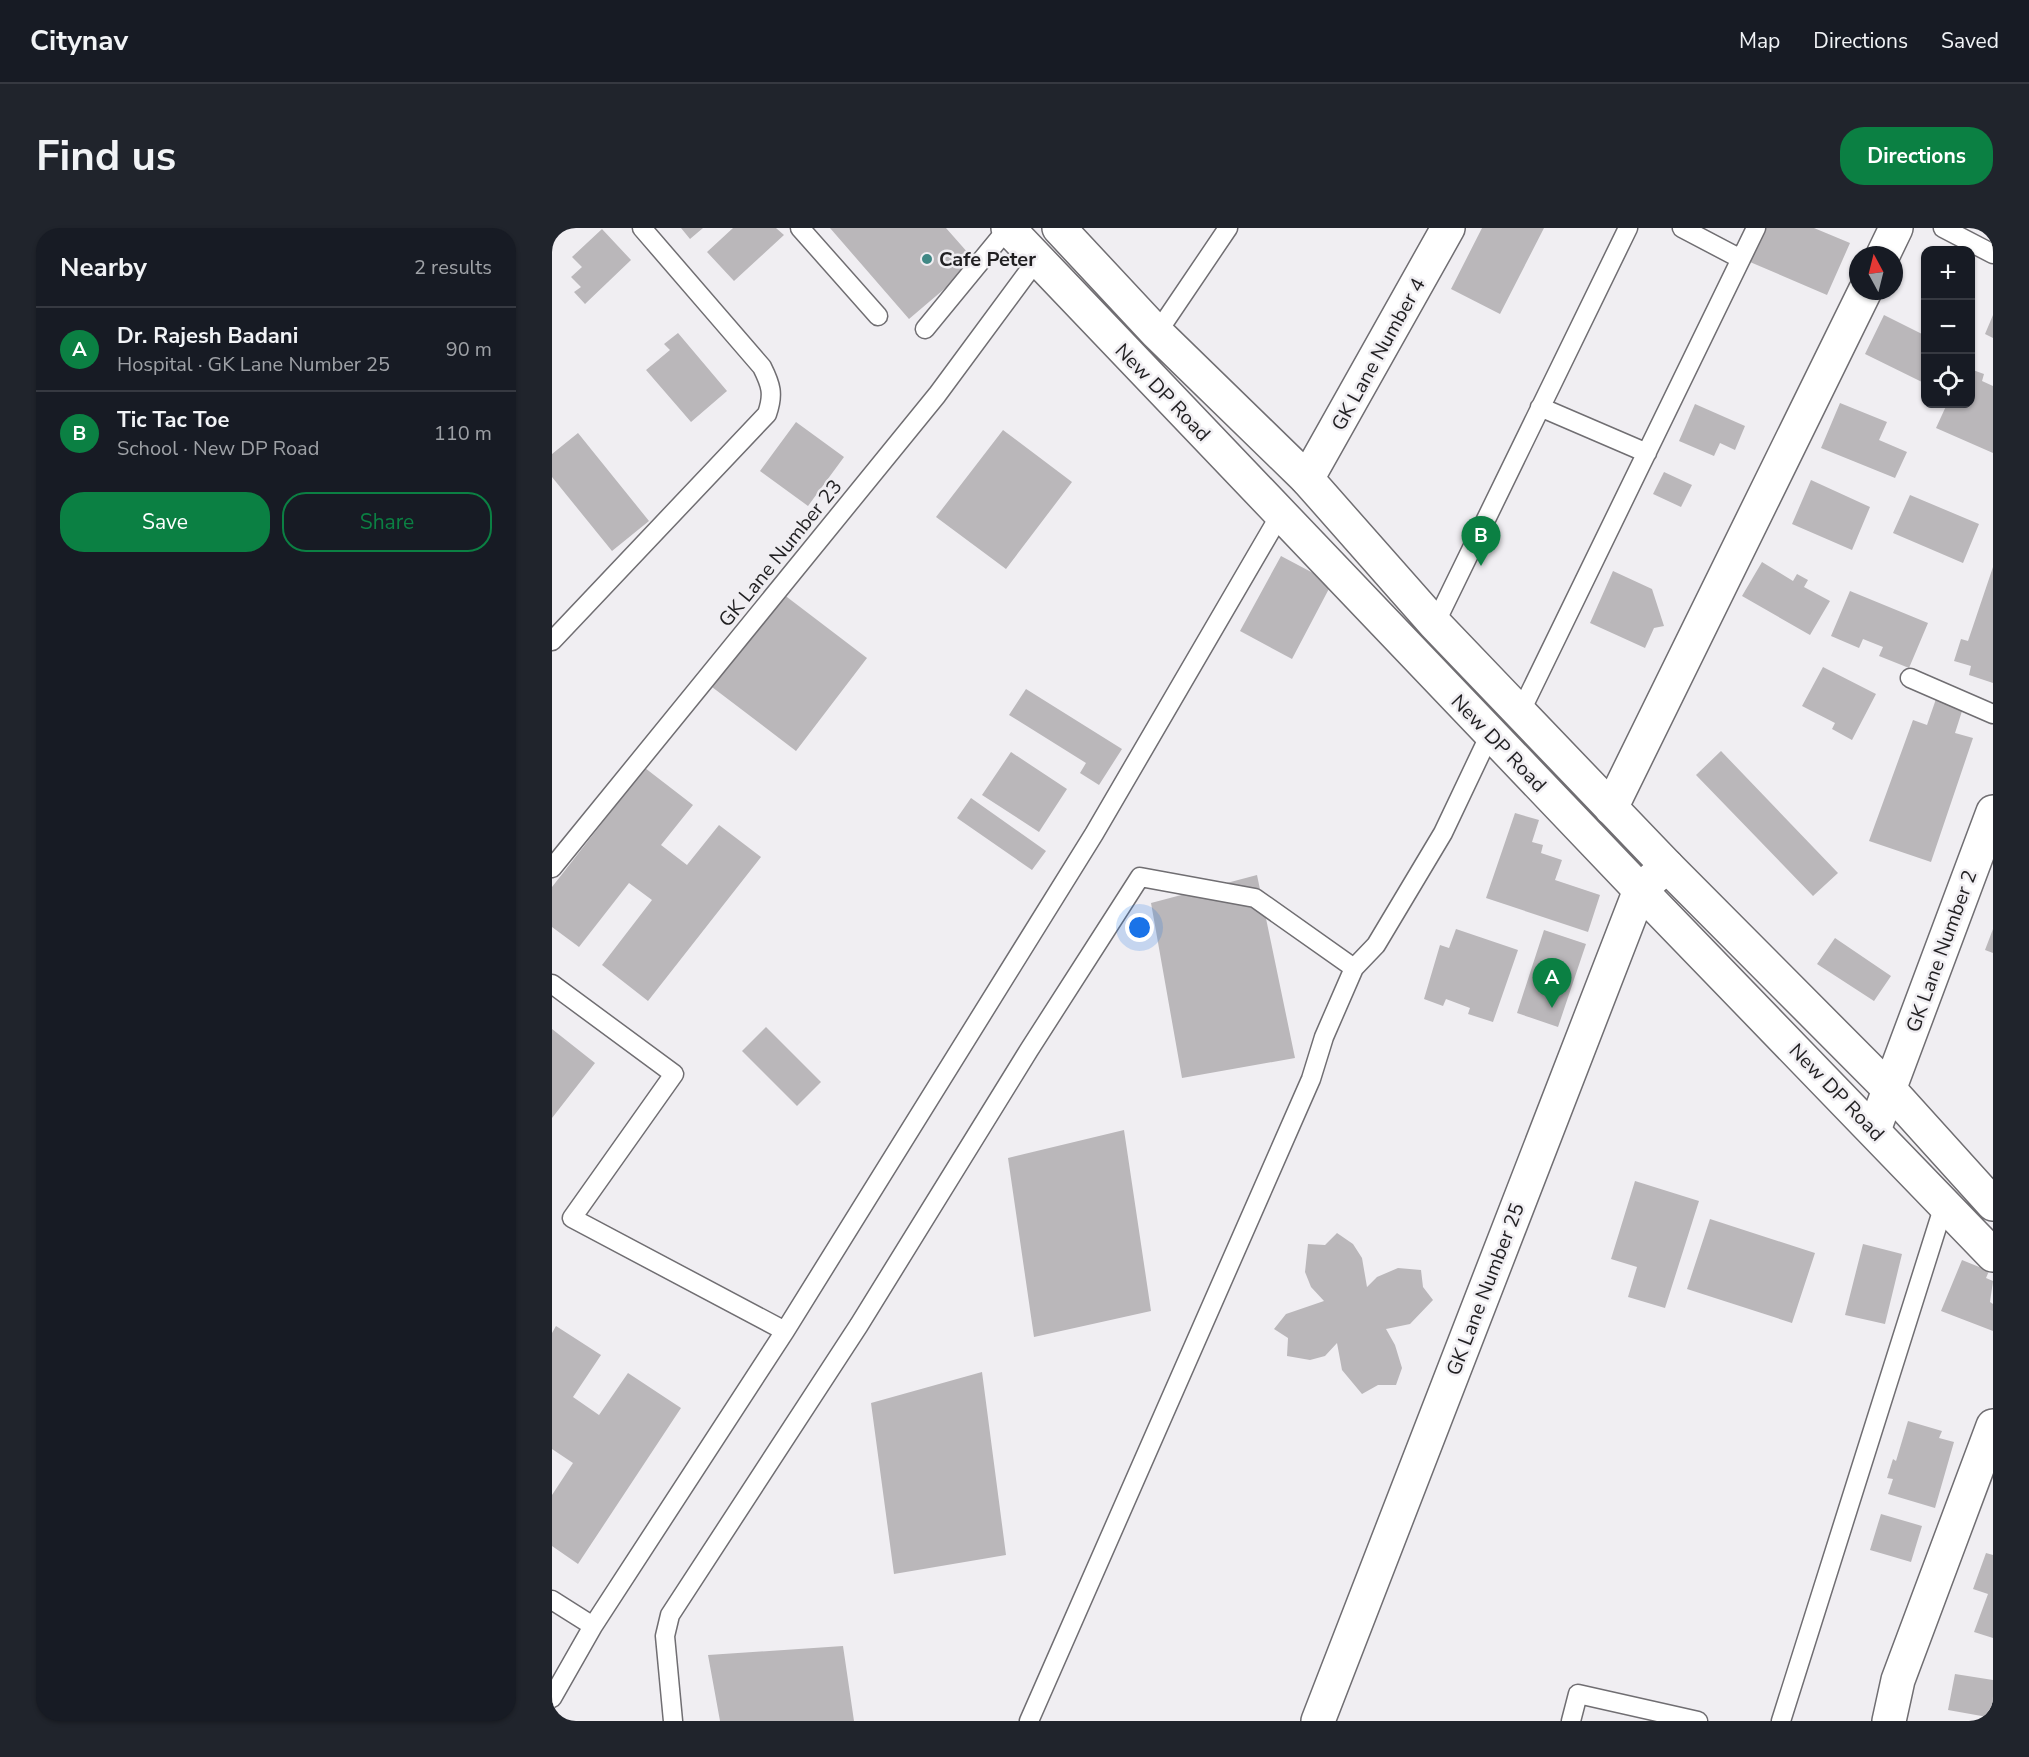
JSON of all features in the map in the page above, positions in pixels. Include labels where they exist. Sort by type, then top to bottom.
[{"type":"main road","name":"New DP Road","points":[[1008,228],[1036,261],[1993,1255]]},
{"type":"main road","name":"New DP Road","points":[[1059,228],[1157,333],[1307,479],[1435,624],[1667,866],[1890,1090],[1993,1204]]},
{"type":"main road","name":"GK Lane Number 4","points":[[1307,479],[1448,228]]},
{"type":"main road","points":[[1887,246],[1896,228]]},
{"type":"main road","points":[[1585,833],[1611,808],[1861,300]]},
{"type":"main road","name":"GK Lane Number 2","points":[[1874,1130],[1993,812]]},
{"type":"main road","name":"GK Lane Number 25","points":[[1318,1721],[1640,890],[1667,866]]},
{"type":"main road","points":[[1889,1721],[1898,1680],[1993,1426]]},
{"type":"lane","points":[[552,641],[767,414],[773,398],[771,384],[762,367],[642,228]]},
{"type":"lane","points":[[800,228],[878,316]]},
{"type":"lane","points":[[925,329],[1008,228]]},
{"type":"lane","points":[[1157,333],[1228,228]]},
{"type":"lane","points":[[1435,624],[1628,228]]},
{"type":"lane","points":[[1682,228],[1741,259]]},
{"type":"lane","points":[[1520,713],[1756,228]]},
{"type":"lane","points":[[1943,228],[1993,254]]},
{"type":"lane","name":"GK Lane Number 23","points":[[552,868],[938,395],[1036,261]]},
{"type":"lane","points":[[1540,407],[1647,453]]},
{"type":"lane","points":[[552,1698],[593,1626],[785,1331],[1094,834],[1280,515]]},
{"type":"lane","points":[[1910,678],[1993,714]]},
{"type":"lane","points":[[1029,1721],[1311,1079],[1324,1037],[1354,968],[1376,945],[1443,833],[1490,734]]},
{"type":"lane","points":[[674,1721],[665,1636],[670,1615],[860,1324],[1029,1050],[1140,877],[1256,898],[1354,968]]},
{"type":"lane","points":[[552,984],[674,1074],[572,1218],[785,1331]]},
{"type":"lane","points":[[1781,1721],[1944,1205]]},
{"type":"lane","points":[[552,1600],[593,1626]]},
{"type":"lane","points":[[1571,1721],[1578,1694],[1698,1721]]},
{"type":"building","points":[[681,228],[703,228],[690,239]]},
{"type":"building","points":[[733,228],[776,228],[784,235],[734,281],[707,252]]},
{"type":"building","points":[[830,228],[946,228],[976,262],[909,319]]},
{"type":"building","points":[[1482,228],[1544,228],[1500,314],[1451,289]]},
{"type":"building","points":[[1765,228],[1814,228],[1850,243],[1827,295],[1750,262]]},
{"type":"building","points":[[602,229],[631,260],[585,304],[574,292],[581,287],[571,277],[582,267],[572,257]]},
{"type":"building","points":[[1884,315],[1921,334],[1921,382],[1865,354]]},
{"type":"building","points":[[1993,315],[1993,338],[1985,334]]},
{"type":"building","points":[[678,333],[727,391],[691,422],[646,370],[670,350],[664,344]]},
{"type":"building","points":[[1975,371],[1984,374],[1982,381],[1993,386],[1993,453],[1936,428],[1945,408],[1975,408]]},
{"type":"building","points":[[1840,403],[1887,422],[1879,440],[1907,452],[1895,478],[1821,448]]},
{"type":"building","points":[[1695,404],[1745,426],[1735,450],[1720,443],[1714,456],[1679,441]]},
{"type":"building","points":[[796,422],[844,457],[808,506],[760,471]]},
{"type":"building","points":[[1003,430],[1072,482],[1006,569],[936,517]]},
{"type":"building","points":[[578,433],[649,521],[612,551],[552,477],[552,454]]},
{"type":"building","points":[[1664,472],[1692,485],[1681,507],[1653,494]]},
{"type":"building","points":[[1811,480],[1870,507],[1852,550],[1792,524]]},
{"type":"building","points":[[1910,495],[1979,524],[1963,563],[1893,533]]},
{"type":"building","points":[[1281,556],[1332,583],[1292,659],[1240,631]]},
{"type":"building","points":[[1762,562],[1793,581],[1797,574],[1808,580],[1804,587],[1830,601],[1810,635],[1742,596]]},
{"type":"building","points":[[1993,567],[1993,683],[1969,675],[1971,666],[1954,661],[1961,639],[1968,641]]},
{"type":"building","points":[[1613,571],[1652,589],[1664,626],[1654,628],[1645,648],[1590,623]]},
{"type":"building","points":[[1850,591],[1928,623],[1909,668],[1879,656],[1883,647],[1863,639],[1859,648],[1831,636]]},
{"type":"building","points":[[783,594],[867,658],[796,751],[712,687]]},
{"type":"building","points":[[1823,667],[1876,694],[1852,740],[1832,729],[1835,723],[1802,706]]},
{"type":"building","points":[[1026,689],[1122,749],[1099,785],[1080,773],[1086,763],[1009,715]]},
{"type":"building","points":[[1936,699],[1963,708],[1955,733],[1973,738],[1931,862],[1869,841],[1913,720],[1927,725]]},
{"type":"building","points":[[1721,751],[1838,873],[1813,896],[1696,775]]},
{"type":"building","points":[[1011,752],[1067,789],[1039,832],[982,795]]},
{"type":"building","points":[[645,768],[693,805],[661,845],[687,865],[719,825],[761,857],[648,1001],[602,965],[652,900],[629,883],[579,947],[552,927],[552,887]]},
{"type":"building","points":[[971,798],[1046,851],[1032,870],[957,818]]},
{"type":"building","points":[[1515,813],[1539,820],[1532,842],[1543,845],[1541,853],[1562,860],[1555,880],[1600,895],[1588,932],[1486,898]]},
{"type":"building","points":[[1257,875],[1295,1058],[1182,1078],[1151,903]]},
{"type":"building","points":[[1456,929],[1518,950],[1493,1022],[1468,1014],[1470,1008],[1446,999],[1443,1006],[1424,999],[1440,945],[1449,948]]},
{"type":"building","points":[[1993,929],[1993,953],[1985,950]]},
{"type":"building","points":[[1544,930],[1586,944],[1558,1027],[1517,1013]]},
{"type":"building","points":[[1835,938],[1891,976],[1874,1001],[1817,964]]},
{"type":"building","points":[[766,1027],[821,1082],[797,1106],[742,1051]]},
{"type":"building","points":[[552,1029],[595,1063],[552,1118]]},
{"type":"building","points":[[1124,1130],[1151,1311],[1034,1337],[1008,1158]]},
{"type":"building","points":[[1635,1181],[1699,1201],[1665,1308],[1628,1297],[1637,1267],[1611,1259]]},
{"type":"building","points":[[1710,1219],[1815,1253],[1792,1323],[1687,1289]]},
{"type":"building","points":[[1337,1233],[1353,1244],[1362,1258],[1367,1287],[1377,1277],[1398,1268],[1421,1270],[1423,1287],[1433,1300],[1410,1324],[1386,1329],[1395,1345],[1402,1368],[1396,1385],[1378,1385],[1362,1394],[1342,1370],[1337,1343],[1325,1356],[1310,1360],[1287,1356],[1288,1338],[1274,1329],[1286,1314],[1324,1301],[1311,1287],[1305,1272],[1308,1244],[1325,1245]]},
{"type":"building","points":[[1863,1244],[1902,1254],[1885,1324],[1845,1315]]},
{"type":"building","points":[[1962,1260],[1989,1271],[1986,1278],[1993,1281],[1990,1302],[1993,1304],[1993,1331],[1941,1311]]},
{"type":"building","points":[[556,1326],[601,1355],[573,1397],[599,1415],[628,1373],[681,1408],[578,1564],[552,1546],[552,1495],[573,1463],[552,1449],[552,1333]]},
{"type":"building","points":[[982,1372],[1006,1555],[894,1574],[871,1403]]},
{"type":"building","points":[[1908,1421],[1942,1431],[1939,1438],[1954,1442],[1935,1508],[1888,1494],[1893,1479],[1887,1478],[1893,1459],[1896,1461]]},
{"type":"building","points":[[1881,1514],[1922,1526],[1911,1562],[1870,1550]]},
{"type":"building","points":[[1986,1553],[1993,1555],[1993,1638],[1974,1632],[1988,1594],[1973,1589]]},
{"type":"building","points":[[843,1646],[854,1721],[720,1721],[708,1655]]},
{"type":"building","points":[[1955,1674],[1993,1680],[1993,1718],[1948,1710]]},
{"type":"place","name":"Cafe Peter","points":[[927,259]]},
{"type":"place","name":"Tic Tac Toe","points":[[1481,566]]},
{"type":"place","name":"Dr. Rajesh Badani","points":[[1552,1008]]}]
